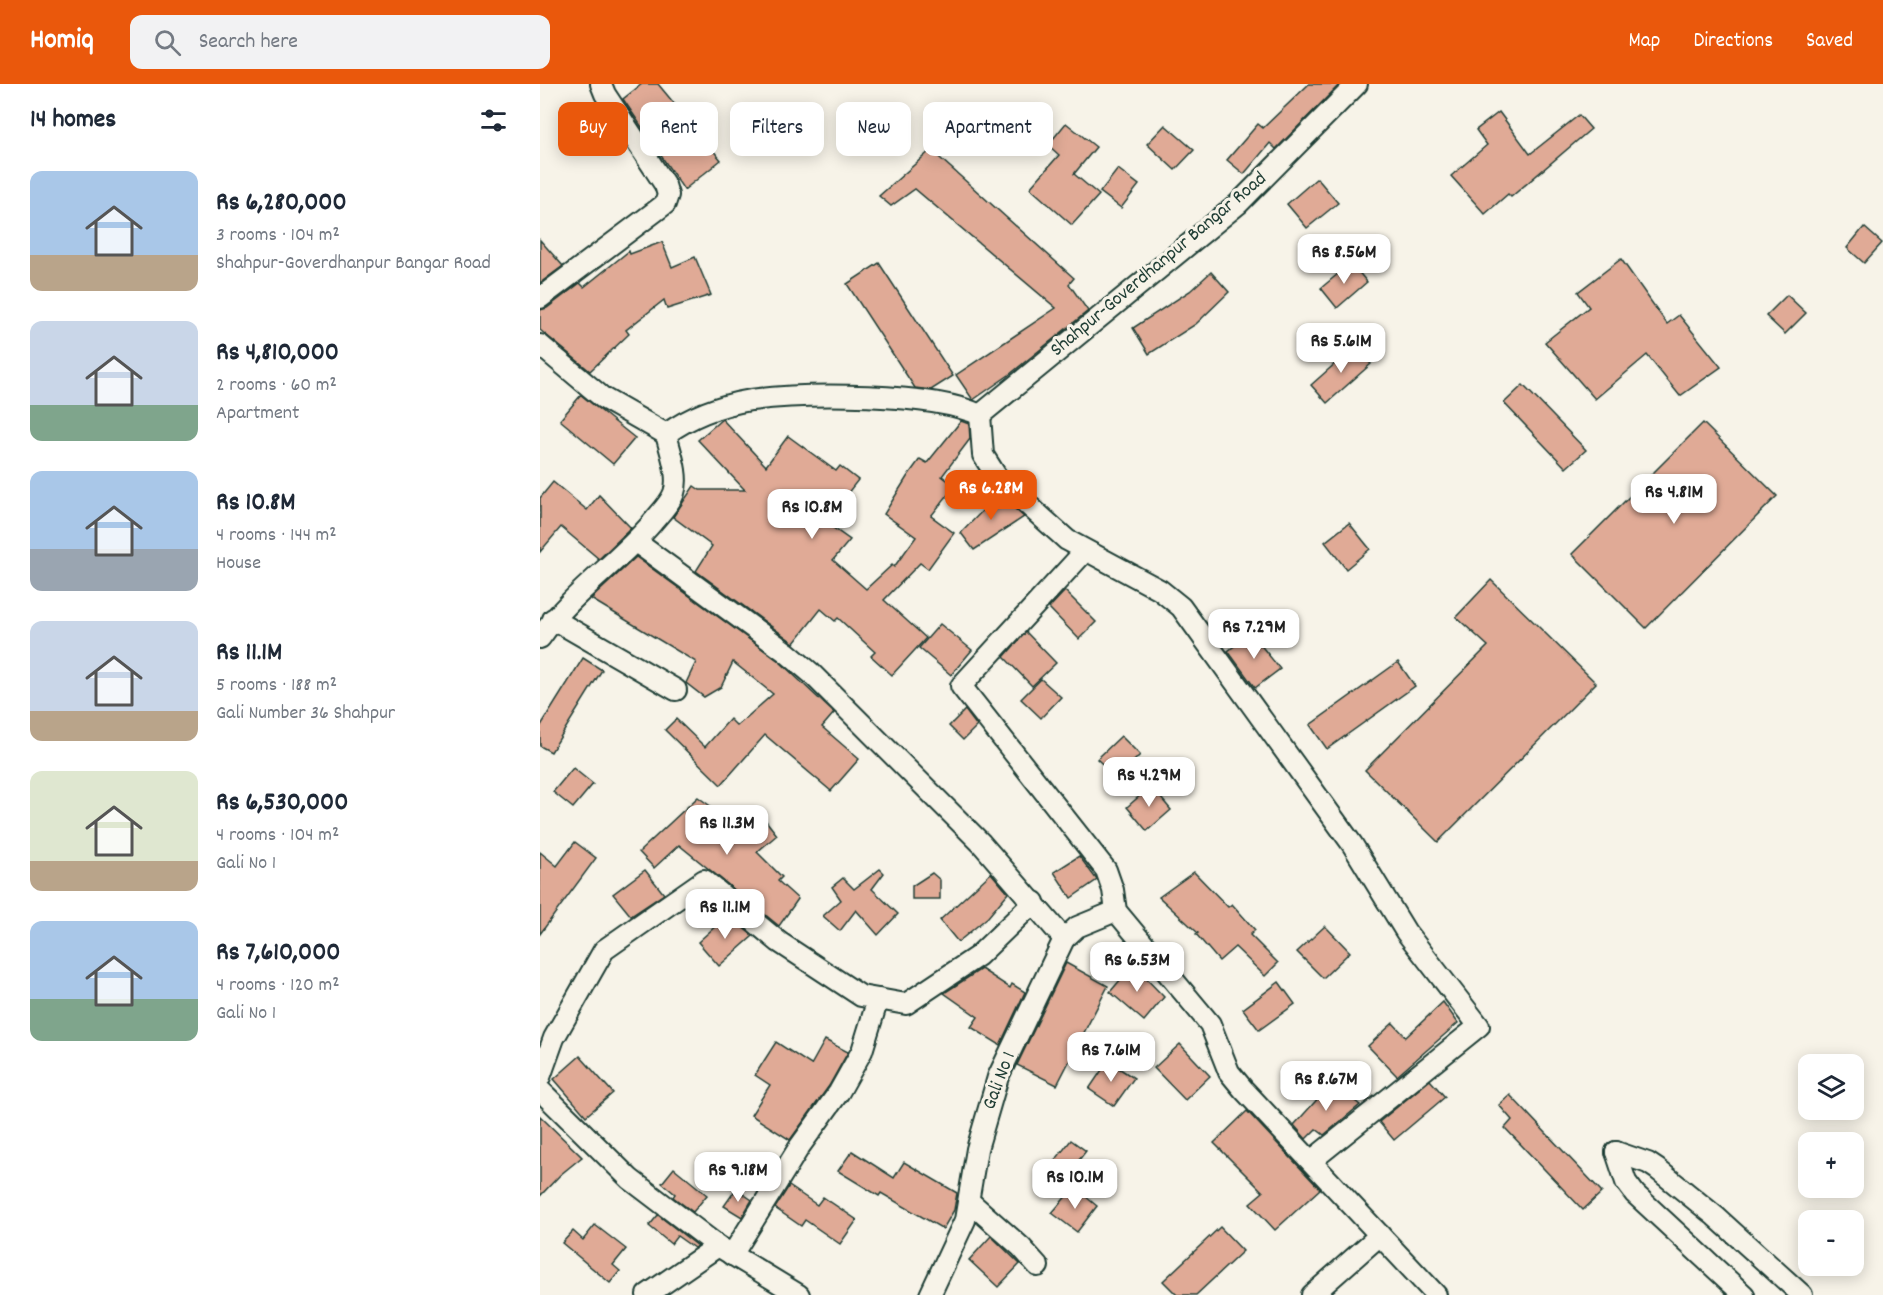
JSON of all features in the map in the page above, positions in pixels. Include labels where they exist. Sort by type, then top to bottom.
[{"type":"street","name":"Shahpur-Goverdhanpur Bangar Road","points":[[980,415],[1238,204],[1357,84]]},
{"type":"street","points":[[540,298],[665,204],[668,195],[665,185],[607,87]]},
{"type":"street","points":[[540,345],[603,398],[666,434],[674,475],[673,494],[636,542],[553,619],[540,638]]},
{"type":"street","points":[[666,434],[682,422],[714,409],[751,400],[861,396],[961,406],[980,415],[983,455],[989,467],[1067,540],[1160,590],[1181,607],[1352,844],[1406,932],[1479,1026],[1311,1161]]},
{"type":"street","points":[[636,542],[786,652],[811,673],[981,843],[1064,939],[1077,927],[1116,911]]},
{"type":"street","points":[[1085,551],[962,686],[1106,870],[1113,890],[1116,911],[1210,1024],[1229,1072],[1236,1081],[1436,1295]]},
{"type":"street","points":[[553,619],[676,690]]},
{"type":"street","points":[[540,1077],[554,1038],[604,950],[704,880],[778,942],[861,996],[906,1004],[978,956],[1034,902]]},
{"type":"street","name":"Gali No 1","points":[[930,1295],[965,1220],[977,1149],[998,1077],[1064,939]]},
{"type":"street","points":[[647,1295],[725,1250],[839,1092],[862,1051],[878,999]]},
{"type":"street","points":[[540,1090],[630,1179],[725,1250],[799,1295]]},
{"type":"street","points":[[1744,1295],[1635,1194],[1626,1182],[1616,1152],[1648,1162],[1715,1216],[1802,1295]]},
{"type":"street","points":[[969,1201],[1022,1247],[1038,1266]]},
{"type":"street","points":[[1312,1295],[1380,1235]]},
{"type":"building","points":[[642,84],[658,84],[673,102],[640,102],[640,124],[628,106],[628,102],[623,99]]},
{"type":"building","points":[[1309,84],[1340,84],[1276,149],[1270,143],[1244,174],[1227,160],[1258,124],[1263,128]]},
{"type":"building","points":[[1499,112],[1530,154],[1579,115],[1591,129],[1511,197],[1508,194],[1485,214],[1451,176],[1487,145],[1476,130]]},
{"type":"building","points":[[1066,123],[1096,147],[1074,174],[1099,195],[1072,225],[1030,188],[1059,155],[1053,150],[1053,139]]},
{"type":"building","points":[[1165,125],[1194,150],[1175,170],[1147,144]]},
{"type":"building","points":[[661,156],[718,156],[721,160],[684,190]]},
{"type":"building","points":[[924,156],[938,156],[1074,278],[1069,284],[1088,311],[1009,375],[973,400],[956,375],[1056,308],[915,189],[891,206],[879,196]]},
{"type":"building","points":[[1118,169],[1139,185],[1121,208],[1100,192]]},
{"type":"building","points":[[1317,178],[1338,203],[1307,228],[1287,204]]},
{"type":"building","points":[[1864,227],[1882,243],[1864,263],[1847,248]]},
{"type":"building","points":[[540,240],[563,266],[540,283]]},
{"type":"building","points":[[662,242],[672,267],[695,257],[711,295],[667,309],[664,300],[626,330],[629,334],[590,371],[540,330],[540,310],[547,308],[580,283],[584,287],[629,251],[630,254]]},
{"type":"building","points":[[1621,259],[1667,324],[1679,315],[1721,367],[1680,396],[1647,355],[1595,399],[1545,342],[1589,307],[1578,292]]},
{"type":"building","points":[[879,263],[953,376],[931,390],[915,388],[847,284]]},
{"type":"building","points":[[1351,263],[1367,282],[1337,308],[1321,288]]},
{"type":"building","points":[[1211,272],[1229,292],[1196,324],[1149,354],[1133,328],[1190,291]]},
{"type":"building","points":[[1787,295],[1806,313],[1785,334],[1766,316]]},
{"type":"building","points":[[1355,346],[1371,364],[1327,403],[1311,385]]},
{"type":"building","points":[[1523,385],[1586,450],[1566,468],[1504,403]]},
{"type":"building","points":[[581,395],[635,438],[613,464],[560,420]]},
{"type":"building","points":[[722,419],[766,466],[788,436],[836,471],[840,466],[858,480],[825,522],[850,540],[833,560],[866,589],[892,565],[894,567],[916,537],[884,514],[907,477],[920,459],[927,463],[961,421],[969,424],[970,439],[942,476],[955,486],[931,516],[954,533],[928,569],[920,563],[884,600],[926,638],[892,675],[871,656],[875,652],[838,618],[835,621],[821,609],[794,643],[696,571],[712,546],[673,517],[694,486],[700,490],[745,490],[698,440]]},
{"type":"building","points":[[1703,423],[1777,496],[1646,628],[1572,554]]},
{"type":"building","points":[[553,482],[587,510],[599,495],[631,528],[599,559],[561,527],[540,552],[540,498]]},
{"type":"building","points":[[996,492],[1024,517],[974,550],[961,533],[985,508],[983,505]]},
{"type":"building","points":[[1349,523],[1370,549],[1346,569],[1325,542]]},
{"type":"building","points":[[636,557],[779,661],[834,713],[822,727],[859,759],[831,791],[765,735],[721,785],[665,730],[676,719],[705,747],[730,719],[737,726],[773,694],[733,662],[721,687],[704,697],[686,683],[696,662],[591,599]]},
{"type":"building","points":[[1491,580],[1596,683],[1438,842],[1365,770],[1488,646],[1456,617]]},
{"type":"building","points":[[1065,591],[1096,622],[1079,639],[1049,608]]},
{"type":"building","points":[[940,624],[972,650],[951,675],[919,648]]},
{"type":"building","points":[[1026,632],[1056,663],[1032,686],[1004,657]]},
{"type":"building","points":[[1251,633],[1280,669],[1255,688],[1228,651]]},
{"type":"building","points":[[583,658],[602,670],[551,752],[540,746],[540,727]]},
{"type":"building","points":[[1398,662],[1415,686],[1327,749],[1310,725]]},
{"type":"building","points":[[1041,679],[1061,697],[1041,718],[1021,699]]},
{"type":"building","points":[[965,710],[977,726],[963,740],[949,726]]},
{"type":"building","points":[[1121,736],[1140,755],[1117,778],[1097,759]]},
{"type":"building","points":[[573,768],[593,784],[573,808],[553,792]]},
{"type":"building","points":[[1151,786],[1171,810],[1147,831],[1127,807]]},
{"type":"building","points":[[698,797],[749,834],[763,817],[777,835],[757,852],[782,877],[778,881],[798,899],[779,926],[679,845],[654,868],[639,852]]},
{"type":"building","points":[[575,842],[596,858],[540,934],[540,852],[557,866]]},
{"type":"building","points":[[1079,856],[1097,880],[1071,898],[1054,872]]},
{"type":"building","points":[[880,869],[884,873],[872,889],[898,914],[878,935],[856,910],[840,931],[823,916],[841,900],[832,887],[843,878],[854,889]]},
{"type":"building","points":[[645,870],[664,894],[631,916],[613,894]]},
{"type":"building","points":[[1194,872],[1228,907],[1232,904],[1255,930],[1250,935],[1278,963],[1265,976],[1235,947],[1219,961],[1196,934],[1198,933],[1159,897]]},
{"type":"building","points":[[932,873],[940,880],[940,899],[912,899],[912,886]]},
{"type":"building","points":[[991,873],[1008,893],[988,917],[958,942],[940,920]]},
{"type":"building","points":[[728,915],[753,936],[719,966],[698,942]]},
{"type":"building","points":[[1325,926],[1350,952],[1323,978],[1297,952]]},
{"type":"building","points":[[1066,963],[1108,986],[1057,1085],[1017,1065]]},
{"type":"building","points":[[1133,965],[1164,997],[1144,1021],[1110,992]]},
{"type":"building","points":[[981,969],[1010,988],[1012,984],[1025,992],[1000,1045],[971,1027],[978,1017],[944,993]]},
{"type":"building","points":[[1279,982],[1295,1004],[1259,1030],[1243,1009]]},
{"type":"building","points":[[1443,1002],[1458,1023],[1397,1076],[1368,1046],[1393,1023],[1406,1037]]},
{"type":"building","points":[[825,1040],[848,1052],[829,1086],[790,1140],[751,1115],[770,1085],[755,1075],[776,1042],[811,1065]]},
{"type":"building","points":[[1180,1044],[1210,1076],[1185,1100],[1154,1068]]},
{"type":"building","points":[[580,1056],[613,1093],[586,1116],[554,1079]]},
{"type":"building","points":[[1108,1061],[1134,1078],[1114,1106],[1089,1089]]},
{"type":"building","points":[[1430,1080],[1445,1097],[1394,1140],[1379,1122]]},
{"type":"building","points":[[1332,1083],[1360,1105],[1324,1135],[1316,1129],[1306,1139],[1294,1125]]},
{"type":"building","points":[[1510,1095],[1602,1192],[1583,1210],[1505,1128],[1512,1120],[1499,1105]]},
{"type":"building","points":[[1247,1111],[1320,1189],[1275,1230],[1250,1203],[1263,1192],[1214,1143]]},
{"type":"building","points":[[540,1116],[582,1157],[540,1196]]},
{"type":"building","points":[[1071,1140],[1086,1151],[1065,1178],[1050,1167]]},
{"type":"building","points":[[852,1151],[894,1178],[904,1162],[957,1193],[954,1210],[943,1229],[881,1193],[879,1196],[838,1171]]},
{"type":"building","points":[[674,1168],[707,1195],[693,1212],[673,1197],[675,1194],[662,1183]]},
{"type":"building","points":[[789,1186],[817,1205],[823,1197],[857,1220],[840,1244],[805,1220],[801,1226],[775,1208]]},
{"type":"building","points":[[1074,1187],[1097,1206],[1077,1232],[1052,1213]]},
{"type":"building","points":[[736,1189],[752,1200],[742,1217],[724,1206]]},
{"type":"building","points":[[658,1215],[698,1246],[694,1248],[677,1236],[671,1244],[649,1226]]},
{"type":"building","points":[[595,1225],[626,1249],[613,1265],[620,1271],[610,1283],[562,1243],[573,1231],[583,1240]]},
{"type":"building","points":[[1220,1227],[1243,1251],[1196,1295],[1177,1295],[1163,1281]]},
{"type":"building","points":[[991,1236],[1020,1264],[998,1287],[969,1260]]}]
